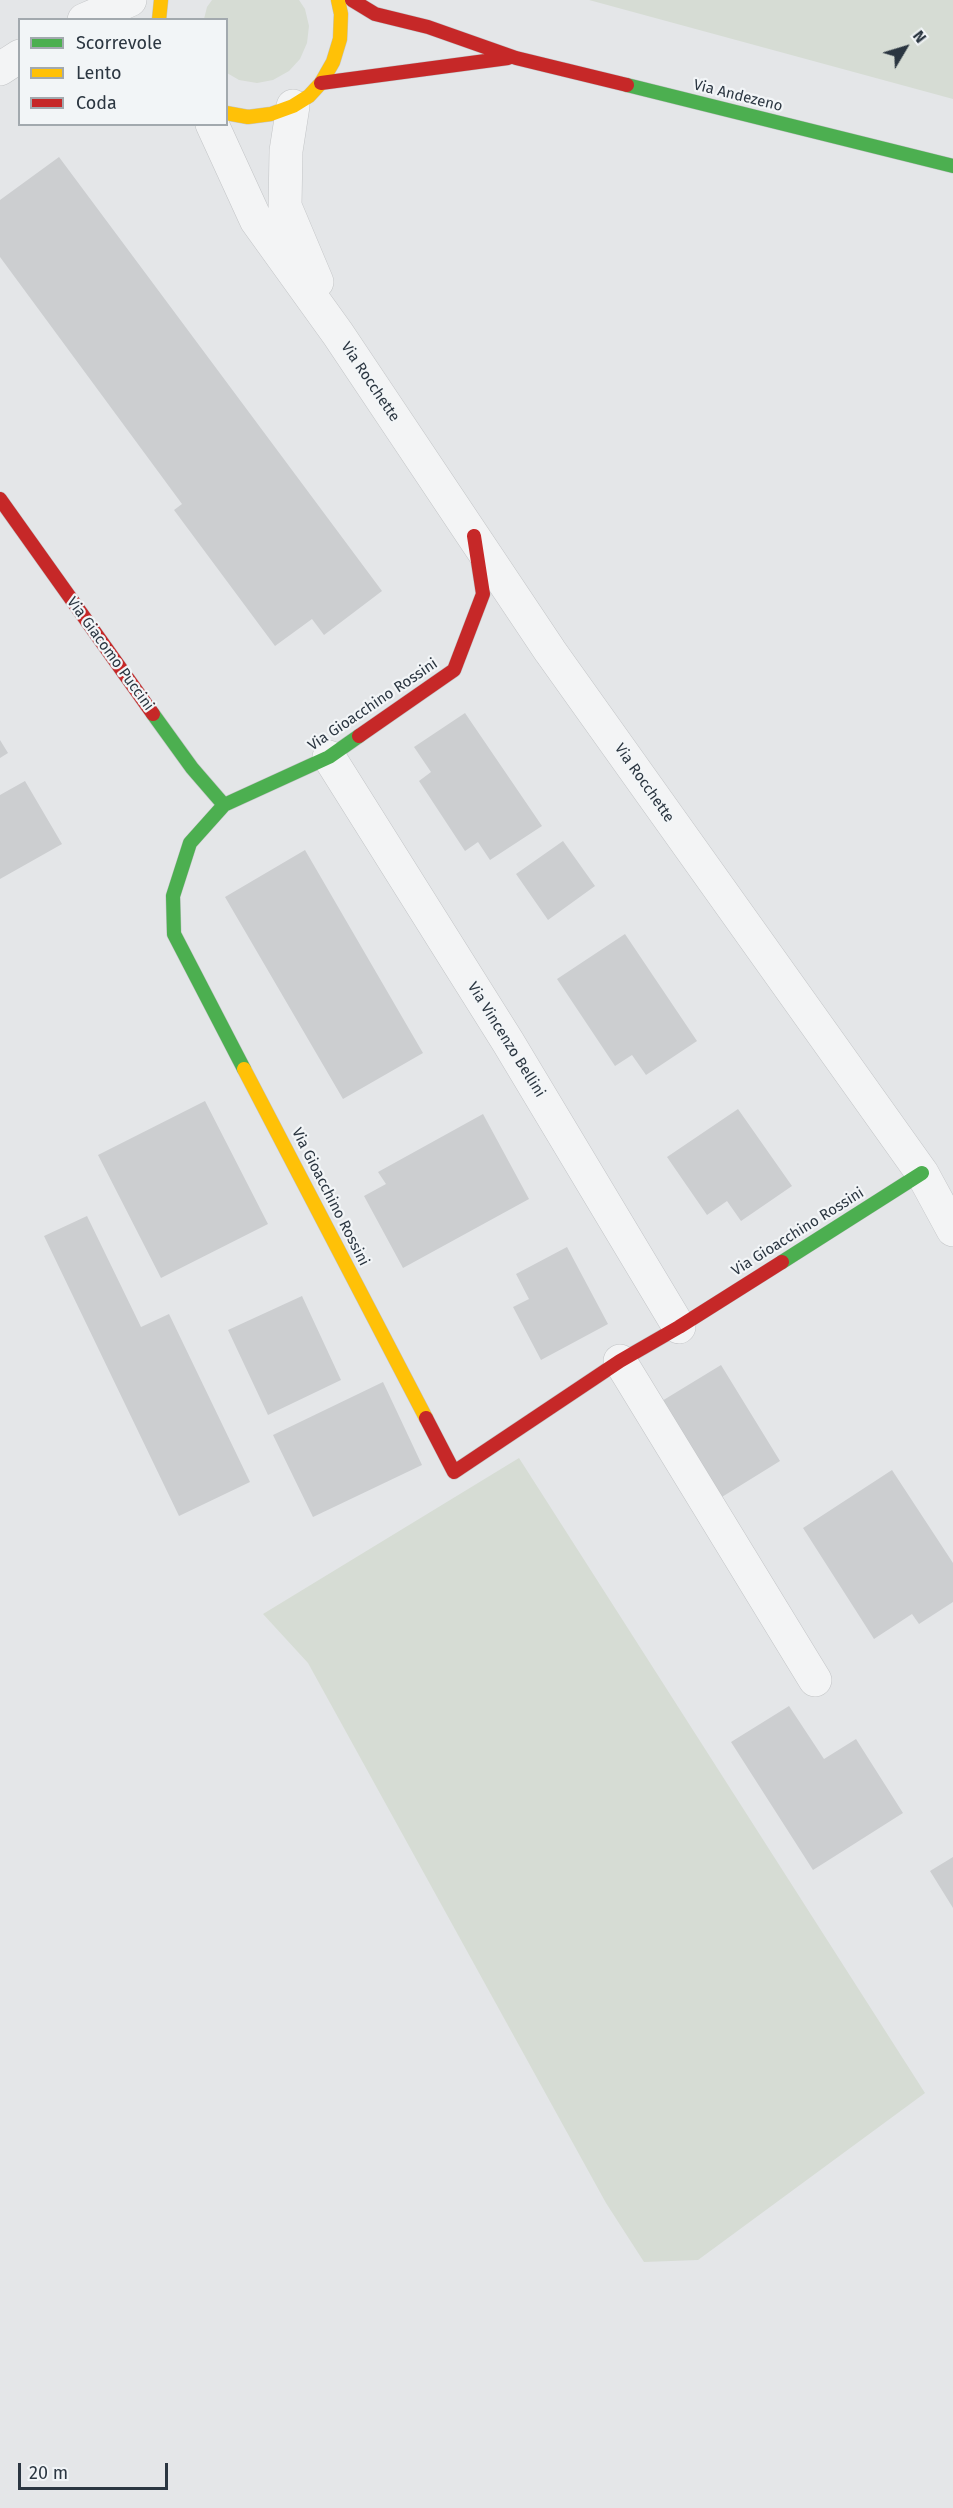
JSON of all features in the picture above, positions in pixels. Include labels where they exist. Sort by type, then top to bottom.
[{"type":"street","points":[[89,18],[130,0]]},
{"type":"street","points":[[159,18],[161,0]]},
{"type":"street","points":[[228,113],[248,117],[271,114],[293,106],[309,96],[321,83],[333,62],[340,39],[341,14],[338,0]]},
{"type":"street","name":"Via Andezeno","points":[[352,0],[375,14],[428,27],[516,57],[953,166]]},
{"type":"street","points":[[0,69],[18,57]]},
{"type":"street","name":"Via Andezeno","points":[[321,83],[516,57]]},
{"type":"street","name":"Via Rocchette","points":[[293,106],[286,151],[285,206],[338,334]]},
{"type":"street","name":"Via Rocchette","points":[[213,126],[256,220],[338,334],[550,651],[922,1173],[953,1230]]},
{"type":"street","name":"Via Giacomo Puccini","points":[[0,499],[192,768],[224,805]]},
{"type":"street","name":"Via Gioacchino Rossini","points":[[474,536],[483,594],[454,670],[328,757],[224,805],[190,843],[173,896],[174,933],[454,1472],[620,1361],[922,1173]]},
{"type":"street","name":"Via Vincenzo Bellini","points":[[328,757],[508,1042],[678,1327]]},
{"type":"street","points":[[620,1361],[814,1680]]},
{"type":"shaded area","points":[[212,0],[299,0],[305,9],[309,26],[307,43],[300,59],[289,71],[273,80],[257,83],[239,80],[228,74],[228,18],[204,18],[207,7]]},
{"type":"shaded area","points":[[589,0],[953,0],[953,99]]},
{"type":"shaded area","points":[[519,1458],[925,2093],[698,2260],[644,2262],[606,2203],[308,1663],[263,1614]]},
{"type":"building","points":[[59,157],[382,591],[324,635],[312,619],[275,646],[174,510],[182,504],[0,257],[0,200]]},
{"type":"building","points":[[465,713],[542,826],[490,860],[478,842],[465,851],[419,781],[431,772],[414,747]]},
{"type":"building","points":[[0,740],[8,753],[0,758]]},
{"type":"building","points":[[25,781],[62,844],[0,879],[0,795]]},
{"type":"building","points":[[563,841],[595,886],[548,920],[516,874]]},
{"type":"building","points":[[305,850],[423,1053],[343,1099],[225,897]]},
{"type":"building","points":[[625,934],[697,1041],[646,1075],[632,1055],[615,1066],[557,979]]},
{"type":"building","points":[[205,1101],[268,1224],[161,1278],[98,1155]]},
{"type":"building","points":[[738,1109],[792,1186],[741,1221],[727,1201],[707,1215],[667,1157]]},
{"type":"building","points":[[483,1114],[529,1199],[403,1268],[364,1196],[386,1184],[378,1172]]},
{"type":"building","points":[[87,1216],[141,1327],[169,1314],[250,1482],[179,1516],[44,1236]]},
{"type":"building","points":[[567,1247],[608,1324],[541,1360],[513,1307],[529,1299],[516,1274]]},
{"type":"building","points":[[302,1296],[341,1380],[268,1415],[228,1330]]},
{"type":"building","points":[[721,1365],[780,1461],[717,1500],[657,1404]]},
{"type":"building","points":[[383,1382],[422,1465],[313,1517],[273,1435]]},
{"type":"building","points":[[892,1470],[953,1563],[953,1602],[919,1624],[912,1614],[874,1639],[803,1528]]},
{"type":"building","points":[[789,1706],[824,1759],[856,1739],[903,1813],[813,1870],[731,1742]]},
{"type":"building","points":[[953,1857],[953,1908],[930,1871]]},
{"type":"traffic: fast","points":[[627,85],[953,166]]},
{"type":"traffic: fast","points":[[153,714],[192,768],[224,805]]},
{"type":"traffic: fast","points":[[244,1069],[174,934],[173,896],[190,843],[224,805],[329,757],[359,736]]},
{"type":"traffic: fast","points":[[782,1262],[922,1173]]},
{"type":"traffic: slow","points":[[159,18],[161,0]]},
{"type":"traffic: slow","points":[[228,113],[248,117],[271,114],[293,106],[309,96],[321,83],[333,62],[340,39],[341,14],[338,0]]},
{"type":"traffic: slow","points":[[244,1069],[426,1418]]},
{"type":"traffic: jam","points":[[352,0],[375,14],[428,27],[516,58],[627,85]]},
{"type":"traffic: jam","points":[[321,83],[508,58]]},
{"type":"traffic: jam","points":[[0,499],[153,714]]},
{"type":"traffic: jam","points":[[359,736],[454,670],[483,594],[474,536]]},
{"type":"traffic: jam","points":[[426,1418],[454,1472],[620,1361],[782,1262]]}]
